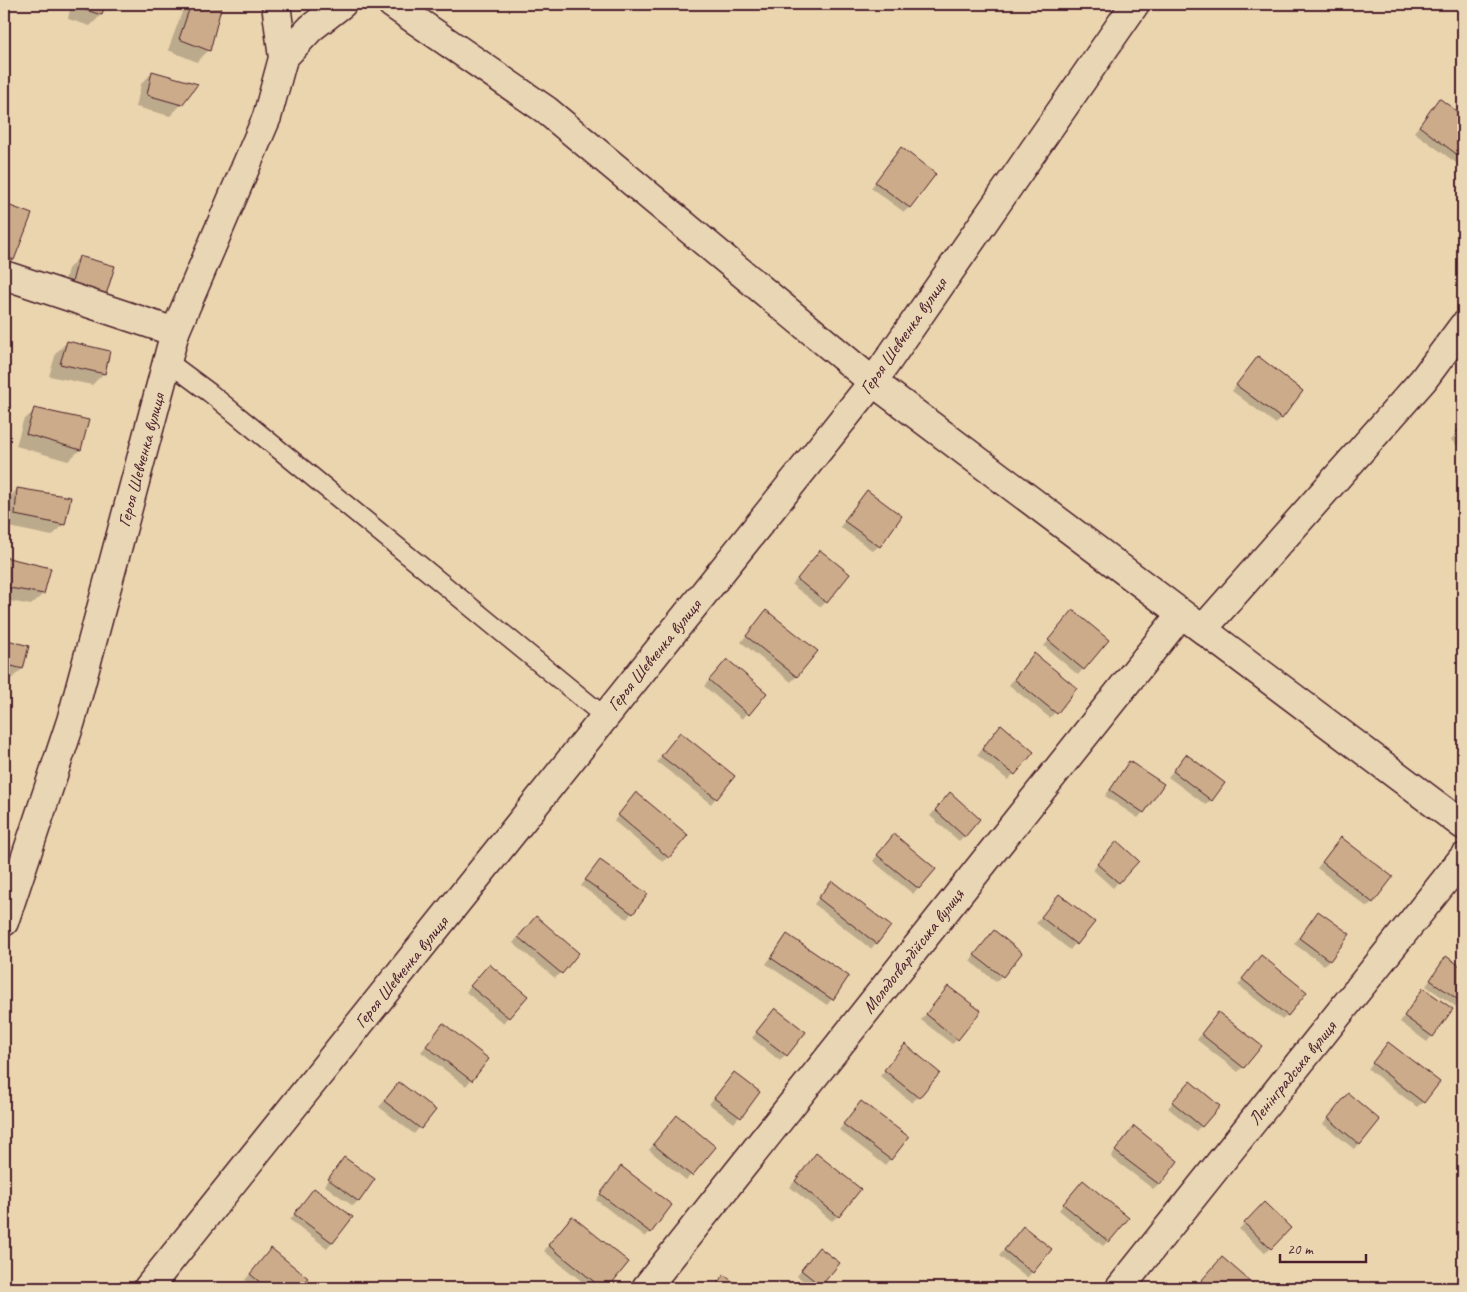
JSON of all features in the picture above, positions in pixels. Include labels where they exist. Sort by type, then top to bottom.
[{"type":"street","name":"Героя Шевченка вулиця","points":[[4,922],[71,721],[175,332],[267,117],[283,58],[276,4]]},
{"type":"street","points":[[283,58],[311,28],[342,4]]},
{"type":"street","points":[[392,4],[546,110],[873,382],[1463,825]]},
{"type":"street","name":"Героя Шевченка вулиця","points":[[148,1288],[873,382],[1135,4]]},
{"type":"street","points":[[4,275],[175,332]]},
{"type":"street","name":"Молодогвардійська вулиця","points":[[646,1288],[1192,621],[1423,380],[1463,326]]},
{"type":"street","name":"Ленінградська вулиця","points":[[1120,1288],[1463,858]]},
{"type":"lane","points":[[167,361],[218,399],[605,717]]},
{"type":"building","points":[[79,4],[105,4],[102,15],[79,8]]},
{"type":"building","points":[[191,4],[222,4],[210,51],[179,39]]},
{"type":"building","points":[[152,71],[198,84],[182,105],[147,95]]},
{"type":"building","points":[[1439,98],[1463,116],[1463,159],[1419,126]]},
{"type":"building","points":[[901,147],[936,174],[910,208],[875,182]]},
{"type":"building","points":[[5,204],[32,214],[14,260],[4,256]]},
{"type":"building","points":[[79,256],[115,266],[106,295],[71,286]]},
{"type":"building","points":[[67,341],[110,351],[105,374],[60,364]]},
{"type":"building","points":[[1258,356],[1303,391],[1282,419],[1236,385]]},
{"type":"building","points":[[34,408],[89,420],[81,450],[26,434]]},
{"type":"building","points":[[1463,424],[1463,441],[1455,434]]},
{"type":"building","points":[[17,488],[71,497],[65,525],[15,515]]},
{"type":"building","points":[[867,490],[902,516],[880,547],[844,521]]},
{"type":"building","points":[[820,550],[850,574],[827,603],[797,579]]},
{"type":"building","points":[[4,557],[51,568],[44,594],[4,587]]},
{"type":"building","points":[[766,610],[818,651],[797,677],[746,636]]},
{"type":"building","points":[[1073,610],[1109,640],[1084,670],[1048,640]]},
{"type":"building","points":[[4,639],[29,646],[23,669],[4,664]]},
{"type":"building","points":[[1034,653],[1077,688],[1057,714],[1014,679]]},
{"type":"building","points":[[727,659],[767,693],[749,715],[709,680]]},
{"type":"building","points":[[1001,724],[1034,752],[1015,775],[982,749]]},
{"type":"building","points":[[680,732],[735,776],[717,799],[661,756]]},
{"type":"building","points":[[1186,754],[1225,783],[1212,801],[1173,771]]},
{"type":"building","points":[[1129,761],[1164,784],[1144,813],[1110,790]]},
{"type":"building","points":[[636,792],[688,835],[669,858],[618,815]]},
{"type":"building","points":[[950,792],[980,819],[965,837],[935,810]]},
{"type":"building","points":[[894,834],[936,869],[919,889],[877,855]]},
{"type":"building","points":[[1341,837],[1393,877],[1373,903],[1322,862]]},
{"type":"building","points":[[1117,841],[1139,861],[1119,883],[1097,864]]},
{"type":"building","points":[[600,860],[648,894],[633,914],[585,880]]},
{"type":"building","points":[[832,881],[891,926],[877,944],[818,898]]},
{"type":"building","points":[[1059,894],[1095,922],[1077,945],[1041,917]]},
{"type":"building","points":[[1318,911],[1350,934],[1330,961],[1299,938]]},
{"type":"building","points":[[536,916],[579,953],[562,974],[518,937]]},
{"type":"building","points":[[994,930],[1022,953],[1003,977],[974,955]]},
{"type":"building","points":[[787,934],[849,976],[833,1000],[771,958]]},
{"type":"building","points":[[1261,955],[1307,992],[1288,1016],[1242,979]]},
{"type":"building","points":[[1446,956],[1463,968],[1463,1003],[1430,980]]},
{"type":"building","points":[[489,964],[528,996],[509,1018],[470,986]]},
{"type":"building","points":[[948,986],[981,1011],[958,1040],[926,1014]]},
{"type":"building","points":[[1423,988],[1453,1009],[1433,1037],[1404,1016]]},
{"type":"building","points":[[775,1008],[806,1032],[787,1056],[756,1032]]},
{"type":"building","points":[[1218,1012],[1262,1046],[1244,1068],[1201,1034]]},
{"type":"building","points":[[443,1023],[489,1059],[472,1081],[426,1046]]},
{"type":"building","points":[[1388,1042],[1440,1082],[1424,1103],[1372,1063]]},
{"type":"building","points":[[905,1044],[940,1073],[919,1098],[884,1070]]},
{"type":"building","points":[[734,1072],[760,1092],[741,1118],[714,1098]]},
{"type":"building","points":[[1190,1081],[1220,1106],[1202,1127],[1172,1102]]},
{"type":"building","points":[[399,1082],[436,1110],[421,1129],[384,1101]]},
{"type":"building","points":[[1348,1093],[1380,1120],[1360,1145],[1328,1118]]},
{"type":"building","points":[[861,1101],[909,1137],[891,1160],[843,1124]]},
{"type":"building","points":[[677,1115],[716,1147],[692,1176],[653,1144]]},
{"type":"building","points":[[1134,1126],[1178,1161],[1160,1185],[1115,1151]]},
{"type":"building","points":[[816,1153],[861,1189],[839,1217],[795,1181]]},
{"type":"building","points":[[344,1157],[375,1179],[359,1202],[328,1179]]},
{"type":"building","points":[[621,1166],[672,1205],[651,1233],[600,1194]]},
{"type":"building","points":[[1083,1180],[1129,1218],[1109,1242],[1063,1204]]},
{"type":"building","points":[[314,1188],[353,1217],[333,1243],[294,1214]]},
{"type":"building","points":[[1264,1202],[1291,1228],[1271,1249],[1244,1223]]},
{"type":"building","points":[[572,1216],[629,1262],[608,1288],[602,1288],[548,1245]]},
{"type":"building","points":[[1023,1226],[1052,1249],[1033,1273],[1004,1250]]},
{"type":"building","points":[[819,1247],[840,1263],[821,1286],[801,1270]]},
{"type":"building","points":[[271,1248],[308,1278],[299,1288],[267,1288],[250,1274]]},
{"type":"building","points":[[1222,1257],[1258,1288],[1209,1288],[1201,1281]]},
{"type":"building","points":[[724,1275],[742,1288],[713,1288]]}]
